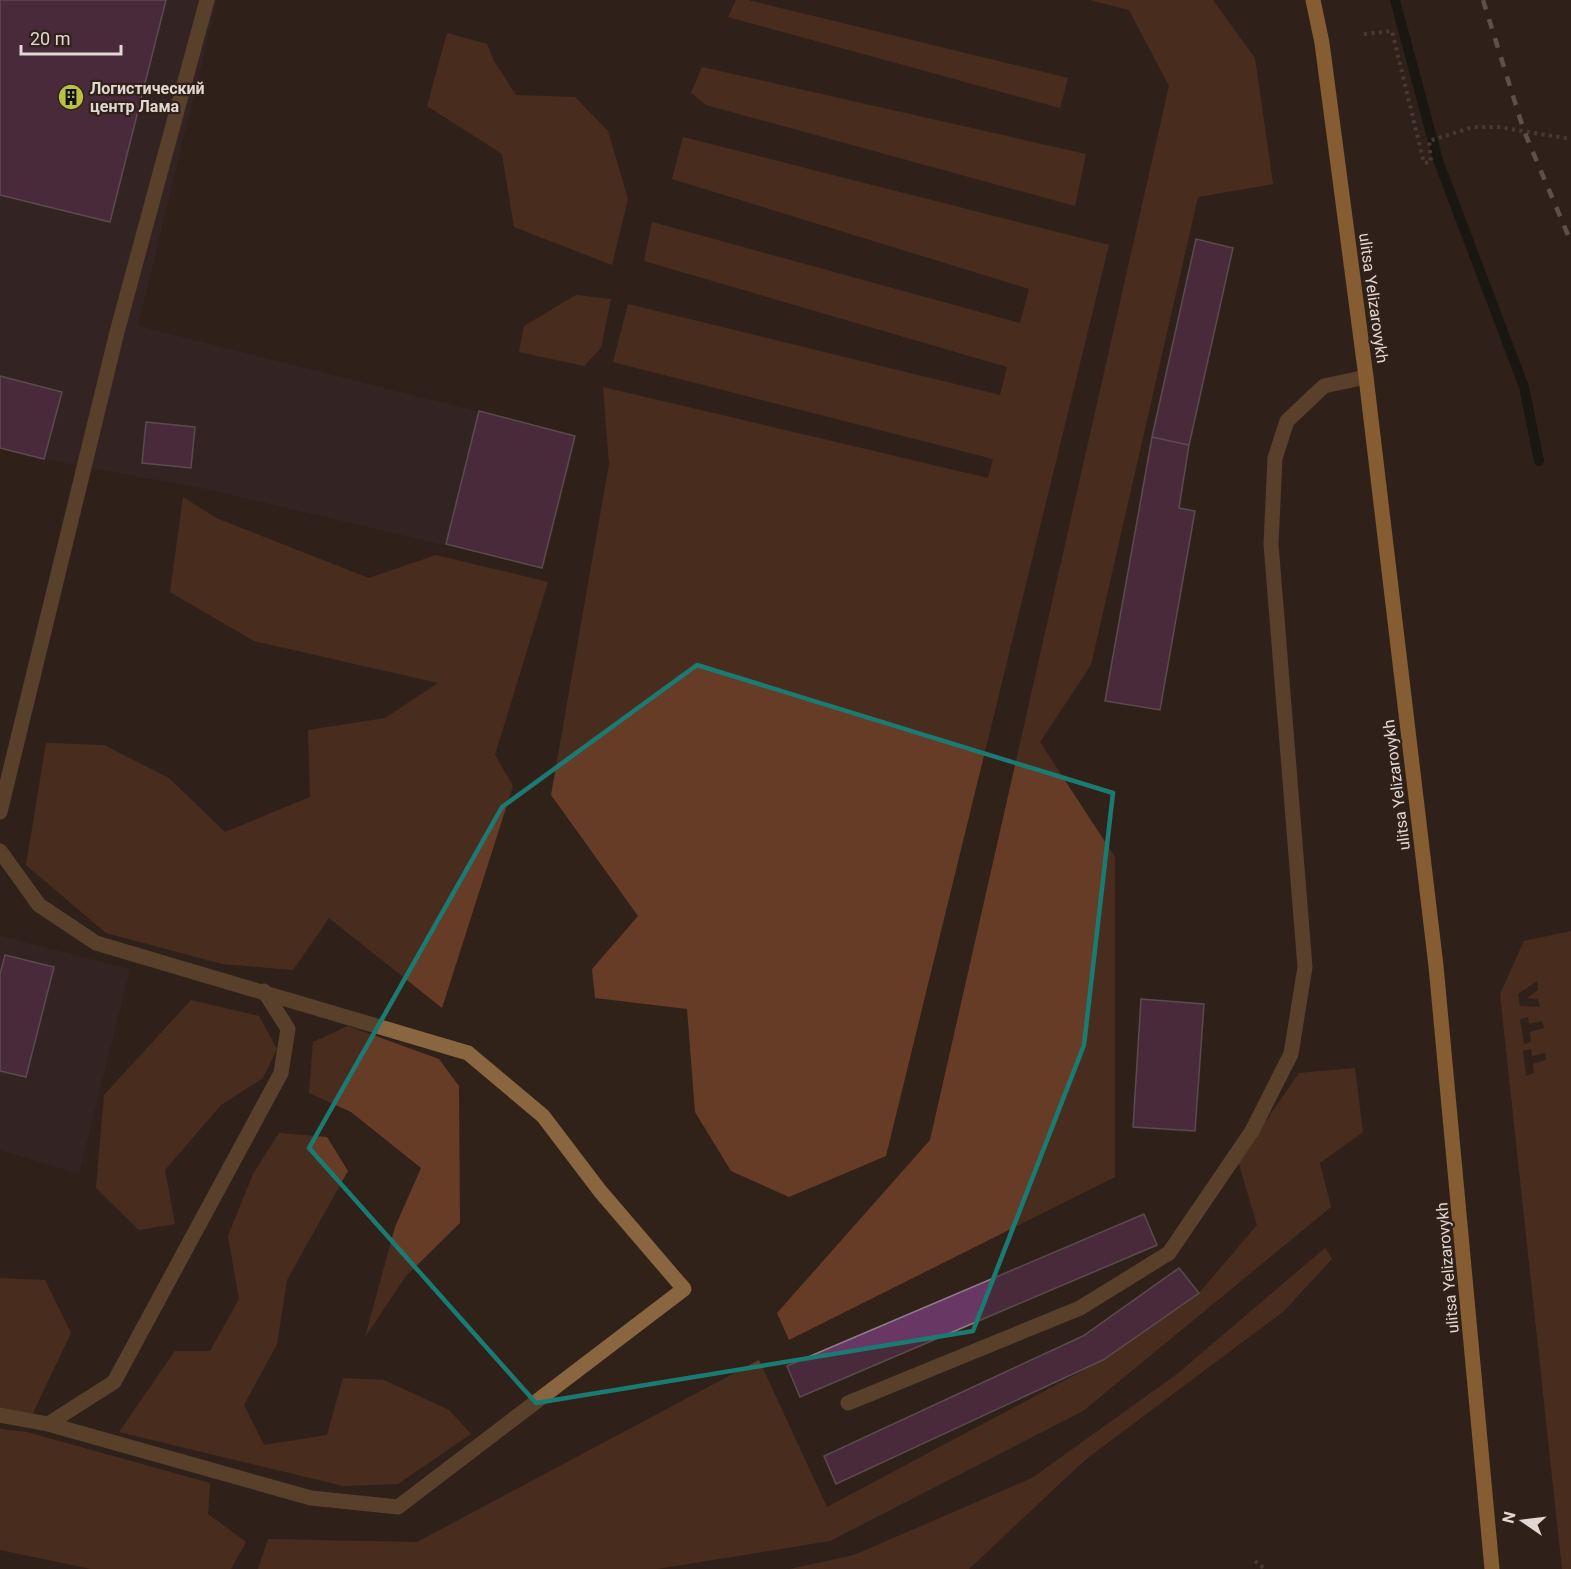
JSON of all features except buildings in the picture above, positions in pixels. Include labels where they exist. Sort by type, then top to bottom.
[{"type":"main road","name":"ulitsa Yelizarovykh","points":[[1313,0],[1322,43],[1366,377],[1436,966],[1492,1569]]},
{"type":"lane","points":[[0,812],[117,332],[207,0]]},
{"type":"lane","points":[[848,1403],[1080,1308],[1169,1253],[1252,1131],[1291,1054],[1305,967],[1271,544],[1275,458],[1287,422],[1324,386],[1366,377]]},
{"type":"lane","points":[[0,851],[39,905],[96,943],[468,1053],[543,1116],[600,1191],[684,1288],[398,1507],[311,1498],[48,1424],[0,1415]]},
{"type":"lane","points":[[48,1424],[114,1382],[281,1073],[288,1029],[264,991]]},
{"type":"path","points":[[1364,34],[1392,31],[1424,163],[1431,162],[1429,141],[1473,127],[1498,127],[1571,139]]},
{"type":"path","points":[[1255,1561],[1265,1569]]},
{"type":"highlighted area","points":[[697,665],[1113,793],[1084,1045],[973,1331],[536,1403],[309,1148],[502,807]]},
{"type":"shaded area","points":[[0,0],[217,0],[138,326],[575,436],[542,568],[206,489],[44,459],[0,448]]},
{"type":"shaded area","points":[[736,0],[748,0],[1068,78],[1060,108],[728,17]]},
{"type":"shaded area","points":[[1090,0],[1213,0],[1255,58],[1273,184],[1198,197],[1091,665],[1040,742],[1115,857],[1115,1177],[789,1340],[777,1313],[930,1140],[1169,86],[1129,10]]},
{"type":"shaded area","points":[[447,33],[487,44],[494,61],[516,95],[575,97],[608,131],[628,199],[612,265],[514,227],[502,154],[427,106]]},
{"type":"shaded area","points":[[702,67],[1086,154],[1075,206],[706,105],[691,93]]},
{"type":"shaded area","points":[[683,137],[1109,245],[886,1156],[789,1197],[731,1171],[695,1112],[687,1009],[595,998],[592,969],[638,916],[551,795],[609,464],[603,387],[988,478],[993,459],[613,362],[628,304],[1000,395],[1007,367],[644,261],[652,222],[1020,323],[1029,289],[672,179]]},
{"type":"shaded area","points":[[576,295],[611,299],[601,348],[584,366],[519,352],[524,326]]},
{"type":"shaded area","points":[[183,497],[216,518],[369,578],[436,555],[548,582],[495,755],[513,786],[442,1008],[329,918],[293,970],[222,964],[106,933],[26,865],[46,743],[104,745],[169,778],[225,832],[310,797],[308,730],[385,718],[438,683],[254,641],[170,592]]},
{"type":"shaded area","points":[[1571,931],[1571,1569],[1562,1569],[1500,994],[1524,941]],"holes":[[[1537,981],[1538,990],[1527,998],[1538,999],[1540,1007],[1520,1006],[1518,994]],[[1528,1017],[1529,1024],[1542,1021],[1544,1028],[1530,1032],[1531,1042],[1524,1044],[1520,1019]],[[1531,1049],[1532,1056],[1545,1053],[1546,1060],[1533,1064],[1534,1073],[1526,1076],[1523,1051]]]},
{"type":"shaded area","points":[[0,936],[130,969],[79,1174],[0,1150]]},
{"type":"shaded area","points":[[191,1000],[259,1016],[277,1049],[263,1078],[221,1105],[165,1170],[175,1224],[139,1230],[96,1188],[104,1095]]},
{"type":"shaded area","points":[[348,1026],[439,1059],[459,1086],[460,1223],[406,1276],[365,1337],[395,1227],[421,1168],[351,1112],[309,1093],[313,1042]]},
{"type":"shaded area","points":[[1355,1068],[1363,1132],[1320,1163],[1331,1207],[1083,1411],[830,1541],[657,1569],[258,1569],[268,1539],[417,1542],[759,1360],[827,1507],[1103,1360],[1199,1293],[1257,1225],[1238,1161],[1299,1073]]},
{"type":"shaded area","points":[[279,1133],[327,1137],[348,1171],[287,1280],[277,1344],[244,1405],[264,1445],[327,1435],[343,1378],[384,1380],[449,1410],[471,1434],[398,1484],[343,1486],[119,1432],[175,1351],[210,1351],[239,1299],[228,1236],[253,1174]]},
{"type":"shaded area","points":[[1325,1248],[1332,1259],[1284,1311],[1085,1460],[969,1569],[790,1569],[854,1555],[1032,1478],[1177,1374]]},
{"type":"shaded area","points":[[0,1278],[45,1280],[71,1333],[32,1415],[0,1408]]},
{"type":"shaded area","points":[[0,1429],[27,1432],[210,1483],[208,1514],[246,1542],[231,1569],[91,1569],[0,1550]]},
{"type":"waterway","points":[[1395,0],[1438,160],[1524,387],[1539,461]]},
{"type":"railway","points":[[1483,0],[1524,131],[1571,242]]},
{"type":"place","name":"Логистический центр Лама","points":[[71,97]]}]
